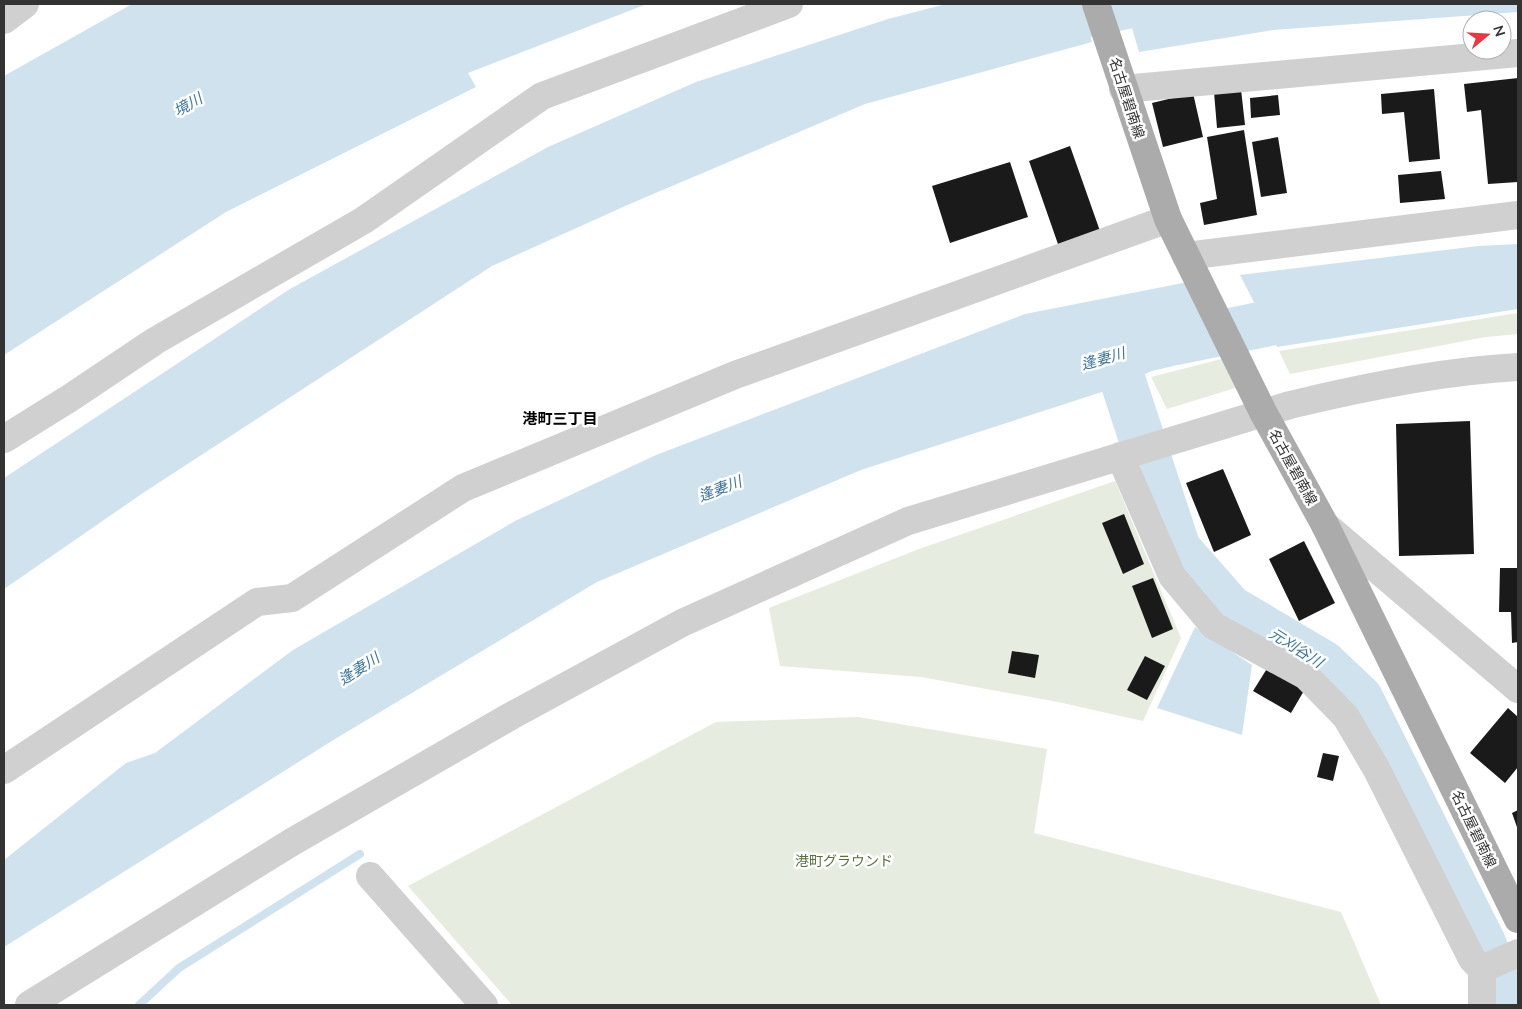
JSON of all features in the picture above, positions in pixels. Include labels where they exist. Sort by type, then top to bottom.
[{"type":"main road","name":"名古屋碧南線","points":[[1096,4],[1168,219],[1264,412],[1325,525],[1518,919]]},
{"type":"street","points":[[4,20],[25,4]]},
{"type":"street","points":[[4,439],[70,398],[154,341],[364,220],[542,96],[789,4]]},
{"type":"street","points":[[1121,82],[1518,52]]},
{"type":"street","points":[[1186,256],[1518,215]]},
{"type":"street","points":[[4,770],[257,602],[292,598],[462,488],[735,375],[1168,219]]},
{"type":"street","points":[[29,1005],[292,842],[511,716],[682,623],[908,521],[1264,412],[1332,395],[1470,371],[1518,367]]},
{"type":"street","points":[[1122,456],[1172,576],[1214,626],[1306,676],[1346,717],[1377,770],[1472,959],[1483,969],[1482,1005]]},
{"type":"street","points":[[1325,525],[1518,689]]},
{"type":"street","points":[[370,876],[484,1005]]},
{"type":"street","points":[[1483,969],[1518,953]]},
{"type":"green space","points":[[1518,313],[1518,334],[1486,337],[1290,374],[1279,351]]},
{"type":"green space","points":[[1233,356],[1245,385],[1167,409],[1151,377]]},
{"type":"green space","points":[[1115,481],[1181,638],[1143,721],[1058,702],[921,677],[780,666],[769,608],[919,549]]},
{"type":"green space","name":"港町グラウンド","points":[[858,717],[1047,749],[1034,833],[1341,912],[1381,1005],[512,1005],[408,886],[716,722]]},
{"type":"water","name":"境川","points":[[132,4],[647,4],[468,73],[476,87],[226,212],[4,355],[4,76]]},
{"type":"water","points":[[946,4],[1081,4],[1092,42],[865,104],[632,203],[492,266],[143,493],[4,589],[4,478],[290,289],[548,147],[696,82],[888,19]]},
{"type":"water","points":[[1125,4],[1518,4],[1518,12],[1512,12],[1512,10],[1462,10],[1462,16],[1273,30],[1139,52]]},
{"type":"water","points":[[1518,244],[1518,309],[1277,347],[1240,275],[1478,246]]},
{"type":"water","points":[[1188,282],[1224,354],[1152,371],[1108,390],[861,470],[597,582],[335,739],[4,947],[4,860],[126,763],[155,753],[293,650],[515,521],[656,455],[1025,314]]},
{"type":"water","points":[[1195,627],[1252,665],[1242,735],[1157,708]]},
{"type":"building","points":[[1518,78],[1518,182],[1488,184],[1481,110],[1467,112],[1464,84]]},
{"type":"building","points":[[1241,89],[1245,125],[1217,128],[1214,92]]},
{"type":"building","points":[[1434,89],[1440,159],[1409,162],[1404,112],[1382,114],[1381,94]]},
{"type":"building","points":[[1193,93],[1203,137],[1163,147],[1152,103]]},
{"type":"building","points":[[1278,95],[1280,115],[1251,118],[1250,98]]},
{"type":"building","points":[[1244,130],[1257,215],[1204,225],[1200,203],[1217,199],[1207,137]]},
{"type":"building","points":[[1278,137],[1287,193],[1261,197],[1252,142]]},
{"type":"building","points":[[1070,146],[1100,231],[1059,247],[1029,161]]},
{"type":"building","points":[[1010,162],[1028,217],[950,243],[932,186]]},
{"type":"building","points":[[1441,171],[1445,199],[1400,203],[1398,175]]},
{"type":"building","points":[[1470,421],[1474,554],[1399,556],[1396,424]]},
{"type":"building","points":[[1223,469],[1251,535],[1214,552],[1186,483]]},
{"type":"building","points":[[1124,514],[1144,564],[1123,574],[1102,523]]},
{"type":"building","points":[[1304,541],[1335,603],[1299,621],[1269,559]]},
{"type":"building","points":[[1500,568],[1518,568],[1518,642],[1512,643],[1511,612],[1499,612]]},
{"type":"building","points":[[1153,578],[1173,629],[1152,638],[1132,586]]},
{"type":"building","points":[[1012,651],[1039,655],[1035,678],[1008,673]]},
{"type":"building","points":[[1145,656],[1165,666],[1147,700],[1127,690]]},
{"type":"building","points":[[1268,667],[1305,689],[1291,713],[1253,691]]},
{"type":"building","points":[[1508,708],[1518,717],[1518,767],[1505,783],[1470,753]]},
{"type":"building","points":[[1323,753],[1339,756],[1333,781],[1317,777]]},
{"type":"building","points":[[1518,810],[1518,830],[1512,813]]},
{"type":"waterway","points":[[1021,28],[1136,4]]},
{"type":"waterway","name":"逢妻川","points":[[1176,342],[1328,311]]},
{"type":"waterway","name":"元刈谷川","points":[[1114,354],[1178,549],[1230,608],[1323,663],[1360,698],[1483,943],[1497,979],[1498,1005]]},
{"type":"waterway","points":[[139,1005],[179,968],[360,854]]},
{"type":"district","name":"港町三丁目","points":[[560,419]]}]
